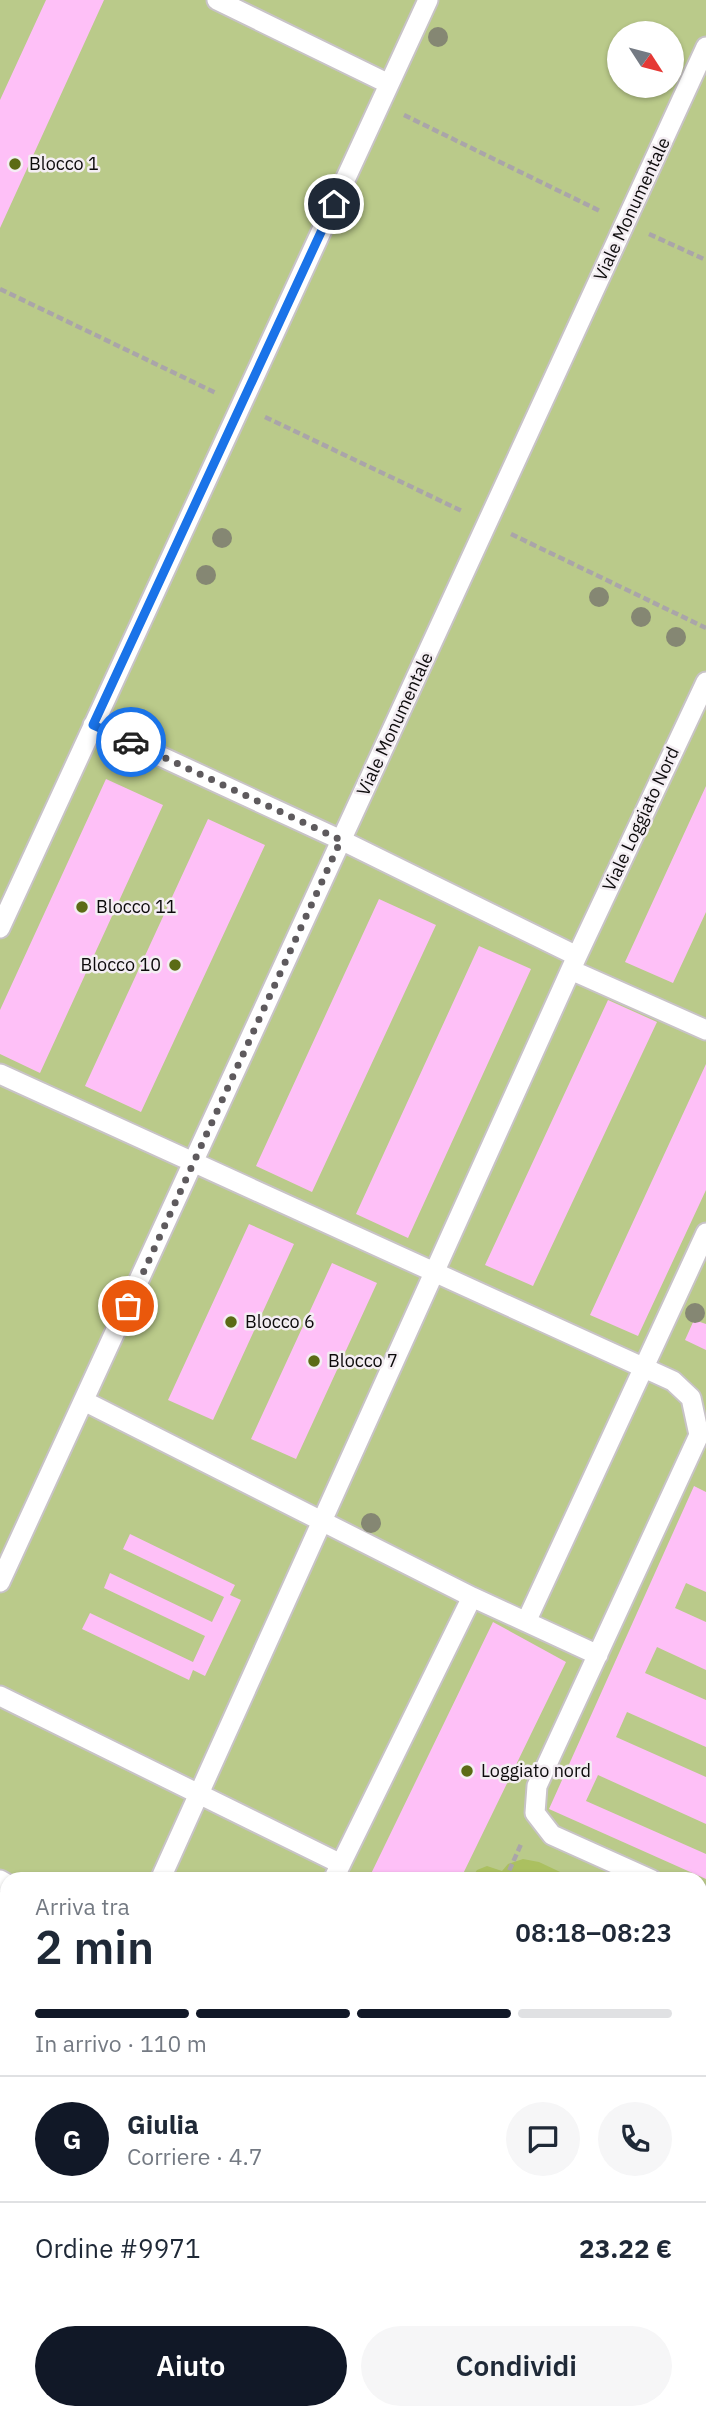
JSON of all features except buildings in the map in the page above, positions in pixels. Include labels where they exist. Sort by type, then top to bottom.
[{"type":"lane","points":[[217,0],[389,84]]},
{"type":"lane","points":[[0,928],[428,0]]},
{"type":"lane","name":"Viale Monumentale","points":[[0,1582],[706,47]]},
{"type":"lane","name":"Viale Loggiato Nord","points":[[164,1872],[574,963],[706,682]]},
{"type":"lane","points":[[93,725],[341,840],[706,1030]]},
{"type":"lane","points":[[0,1074],[673,1381],[691,1398],[699,1435],[537,1786],[535,1813],[552,1835],[634,1872]]},
{"type":"lane","points":[[526,1622],[706,1233]]},
{"type":"lane","points":[[84,1401],[472,1597],[598,1655]]},
{"type":"lane","points":[[0,1696],[198,1794],[337,1872],[472,1597]]},
{"type":"path","points":[[380,104],[706,260]]},
{"type":"path","points":[[0,289],[706,628]]},
{"type":"path","points":[[509,1872],[535,1813]]},
{"type":"green space","points":[[0,0],[706,0],[706,1872],[0,1872]]},
{"type":"green space","points":[[523,1859],[539,1862],[560,1872],[476,1872],[487,1866],[502,1871],[508,1864]]},
{"type":"way so far","points":[[128,1306],[341,840],[131,742]]},
{"type":"place","name":"Blocco 1","points":[[15,164]]},
{"type":"place","name":"Blocco 11","points":[[82,907]]},
{"type":"place","name":"Blocco 10","points":[[175,965]]},
{"type":"place","name":"Blocco 6","points":[[231,1322]]},
{"type":"place","name":"Blocco 7","points":[[314,1361]]},
{"type":"place","name":"Loggiato nord","points":[[467,1771]]},
{"type":"route","points":[[131,742],[93,725],[334,204]]}]
